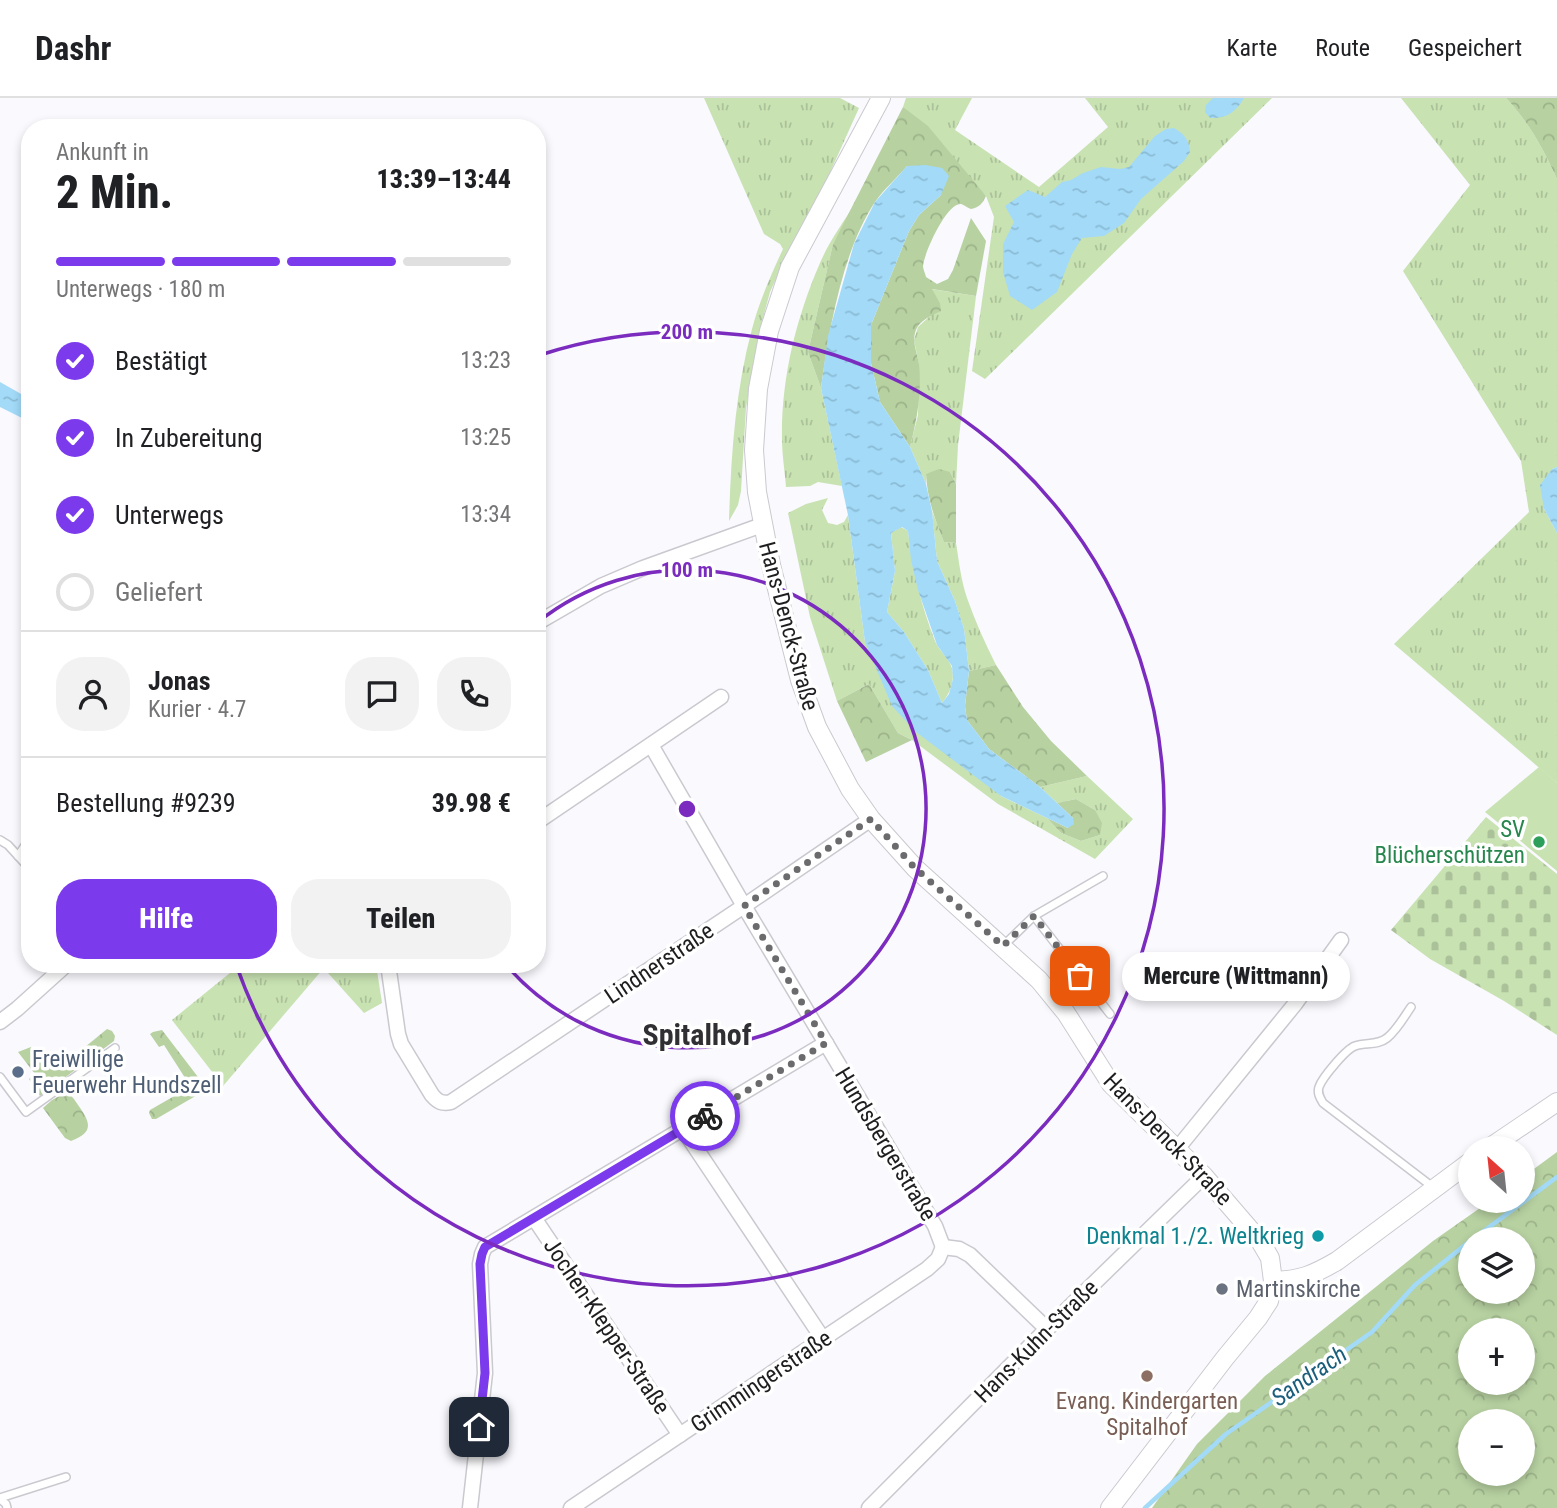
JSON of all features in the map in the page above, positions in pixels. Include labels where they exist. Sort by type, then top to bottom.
[{"type":"street","name":"Hans-Denck-Straße","points":[[881,98],[790,267],[769,331],[758,389],[754,450],[757,492],[762,525],[800,680],[817,727],[850,789],[871,819],[915,868],[1039,980],[1066,1013],[1111,1084],[1204,1176],[1260,1241],[1270,1258],[1273,1281]]},
{"type":"street","points":[[546,617],[601,586],[643,568],[762,525]]},
{"type":"street","points":[[546,816],[721,696]]},
{"type":"street","name":"Hundsbergerstraße","points":[[651,745],[935,1226],[943,1247],[959,1249],[970,1255],[1048,1329]]},
{"type":"street","name":"Lindnerstraße","points":[[389,973],[401,1044],[432,1095],[444,1104],[457,1099],[871,819]]},
{"type":"street","points":[[1177,1149],[1295,1004],[1341,940]]},
{"type":"street","points":[[0,1022],[57,973]]},
{"type":"street","points":[[470,1508],[485,1373],[480,1264],[485,1247],[826,1043]]},
{"type":"street","points":[[1507,1136],[1557,1102]]},
{"type":"street","points":[[683,1129],[823,1339]]},
{"type":"street","points":[[1110,1508],[1258,1318],[1269,1301],[1273,1281],[1296,1280],[1315,1274],[1337,1261],[1458,1171]]},
{"type":"street","name":"Hans-Kuhn-Straße","points":[[869,1508],[1204,1176]]},
{"type":"street","name":"Jochen-Klepper-Straße","points":[[534,1218],[680,1435]]},
{"type":"street","name":"Grimmingerstraße","points":[[571,1508],[927,1269],[938,1259],[943,1247]]},
{"type":"lane","points":[[0,840],[21,859]]},
{"type":"lane","points":[[18,856],[21,852]]},
{"type":"lane","points":[[1003,946],[1034,916],[1103,876]]},
{"type":"lane","points":[[1034,916],[1110,1014]]},
{"type":"lane","points":[[1411,1007],[1386,1038],[1368,1045],[1352,1047],[1346,1052],[1319,1087],[1318,1096],[1323,1103],[1434,1189]]},
{"type":"lane","points":[[0,1077],[26,1112],[116,1048]]},
{"type":"lane","points":[[7,1508],[0,1498],[66,1477]]},
{"type":"green space","points":[[704,98],[840,98],[859,108],[823,188],[770,292],[759,333],[746,408],[741,491],[738,505],[729,521],[735,425],[746,353],[758,309],[783,249],[764,234]]},
{"type":"green space","points":[[906,98],[972,98],[955,130],[1039,187],[1108,127],[1085,98],[1272,98],[985,379],[972,371],[994,217],[986,196],[903,107]]},
{"type":"green space","points":[[1401,98],[1506,98],[1535,136],[1557,179],[1557,467],[1552,469],[1544,509],[1557,533],[1557,783],[1394,644],[1529,512],[1521,461],[1403,271],[1470,185]]},
{"type":"green space","points":[[1506,98],[1557,98],[1557,179],[1535,136]]},
{"type":"green space","points":[[903,107],[928,126],[986,196],[977,207],[971,209],[961,204],[949,211],[937,229],[924,260],[926,277],[937,284],[948,279],[953,270],[971,218],[986,241],[976,296],[932,289],[940,303],[941,311],[923,321],[916,331],[914,340],[920,385],[910,447],[880,402],[871,363],[871,325],[909,231],[919,215],[941,195],[907,166],[875,202],[854,244],[833,317],[821,388],[808,352],[833,244]]},
{"type":"green space","points":[[856,203],[833,244],[808,352],[821,388],[842,486],[818,482],[810,486],[786,487],[782,416],[787,371],[797,327],[820,263]]},
{"type":"green space","points":[[931,289],[976,296],[958,445],[956,484],[950,472],[926,474],[926,484],[910,447],[918,415],[919,365],[914,340],[918,327],[940,303]]},
{"type":"green space","points":[[939,469],[950,472],[956,484],[956,543],[944,542],[930,500],[926,474]]},
{"type":"green space","points":[[828,498],[822,510],[828,523],[837,525],[844,522],[848,515],[865,642],[1001,796],[1047,818],[1061,833],[1081,841],[1100,835],[1095,810],[1076,799],[1057,803],[1040,787],[1087,776],[1133,819],[1095,859],[998,804],[912,740],[898,733],[869,684],[837,701],[810,617],[788,513],[806,504]]},
{"type":"green space","points":[[932,511],[944,542],[956,543],[967,598],[996,665],[969,671],[964,629],[937,561]]},
{"type":"green space","points":[[901,527],[908,531],[921,600],[930,627],[937,645],[952,668],[951,687],[942,703],[928,670],[904,632],[887,612],[895,571],[891,533]]},
{"type":"green space","points":[[996,665],[1023,707],[1051,741],[1087,776],[1040,787],[989,749],[967,720],[965,706],[969,671]]},
{"type":"green space","points":[[869,684],[898,733],[912,740],[866,762],[837,701]]},
{"type":"green space","name":"SV Blücherschützen","points":[[1539,767],[1557,783],[1557,871],[1485,812]]},
{"type":"green space","points":[[1076,799],[1095,810],[1102,823],[1100,835],[1081,841],[1061,833],[1047,818],[1068,828],[1073,818],[1057,803]]},
{"type":"green space","points":[[1486,817],[1557,874],[1557,1035],[1430,959],[1391,930]]},
{"type":"green space","points":[[230,973],[320,973],[223,1086],[172,1020]]},
{"type":"green space","points":[[328,973],[377,973],[382,1003],[364,1013]]},
{"type":"green space","points":[[107,1029],[115,1036],[114,1041],[40,1096],[29,1079],[35,1074],[18,1052],[31,1047],[40,1057],[59,1065],[68,1061]]},
{"type":"green space","points":[[162,1030],[202,1085],[199,1094],[152,1119],[150,1110],[183,1091],[189,1084],[164,1045],[159,1047],[150,1034]]},
{"type":"green space","points":[[65,1093],[75,1101],[88,1126],[84,1134],[71,1141],[65,1138],[43,1108]]},
{"type":"green space","points":[[1557,1152],[1557,1508],[1152,1508],[1197,1444],[1265,1376],[1433,1241],[1473,1213],[1535,1213],[1535,1168]]},
{"type":"water","points":[[1213,98],[1244,98],[1230,114],[1210,118],[1205,112],[1206,105]]},
{"type":"water","points":[[1174,128],[1187,140],[1190,152],[1184,161],[1141,199],[1124,223],[1104,236],[1082,238],[1072,254],[1057,292],[1032,310],[1010,296],[1003,272],[1003,244],[1014,222],[1005,206],[1028,190],[1045,197],[1062,182],[1101,167],[1129,167],[1155,136],[1166,129]]},
{"type":"water","points":[[907,166],[942,168],[949,176],[941,195],[919,215],[909,231],[871,325],[871,363],[880,402],[910,447],[926,484],[932,511],[937,561],[964,629],[969,671],[965,706],[967,720],[989,749],[1040,787],[1073,818],[1074,824],[1068,828],[1001,796],[916,732],[892,706],[865,642],[848,515],[821,388],[828,336],[854,244],[875,202]],"holes":[[[902,527],[908,531],[918,590],[937,645],[952,666],[953,679],[949,694],[942,703],[928,670],[904,632],[887,612],[895,571],[891,533]]]},
{"type":"water","points":[[0,382],[21,394],[21,418],[0,407]]},
{"type":"water","points":[[1557,467],[1557,533],[1544,509],[1540,485],[1552,469]]},
{"type":"waterway","name":"Sandrach","points":[[1489,1227],[1557,1177]]},
{"type":"waterway","name":"Sandrach","points":[[1145,1508],[1226,1434],[1372,1332],[1415,1285],[1458,1251]]},
{"type":"way so far","points":[[705,1116],[826,1043],[744,906],[871,819],[915,868],[1003,946],[1034,916],[1080,976]]},
{"type":"place","name":"SV Blücherschützen","points":[[1539,842]]},
{"type":"place","name":"Mercure (Wittmann)","points":[[1080,976]]},
{"type":"place","name":"Freiwillige Feuerwehr Hundszell","points":[[18,1072]]},
{"type":"place","name":"Denkmal 1./2. Weltkrieg","points":[[1318,1236]]},
{"type":"place","name":"Martinskirche","points":[[1222,1289]]},
{"type":"place","name":"Evang. Kindergarten Spitalhof","points":[[1147,1376]]},
{"type":"district","name":"Spitalhof","points":[[697,1035]]},
{"type":"route","points":[[479,1427],[485,1373],[480,1264],[485,1247],[705,1116]]}]
